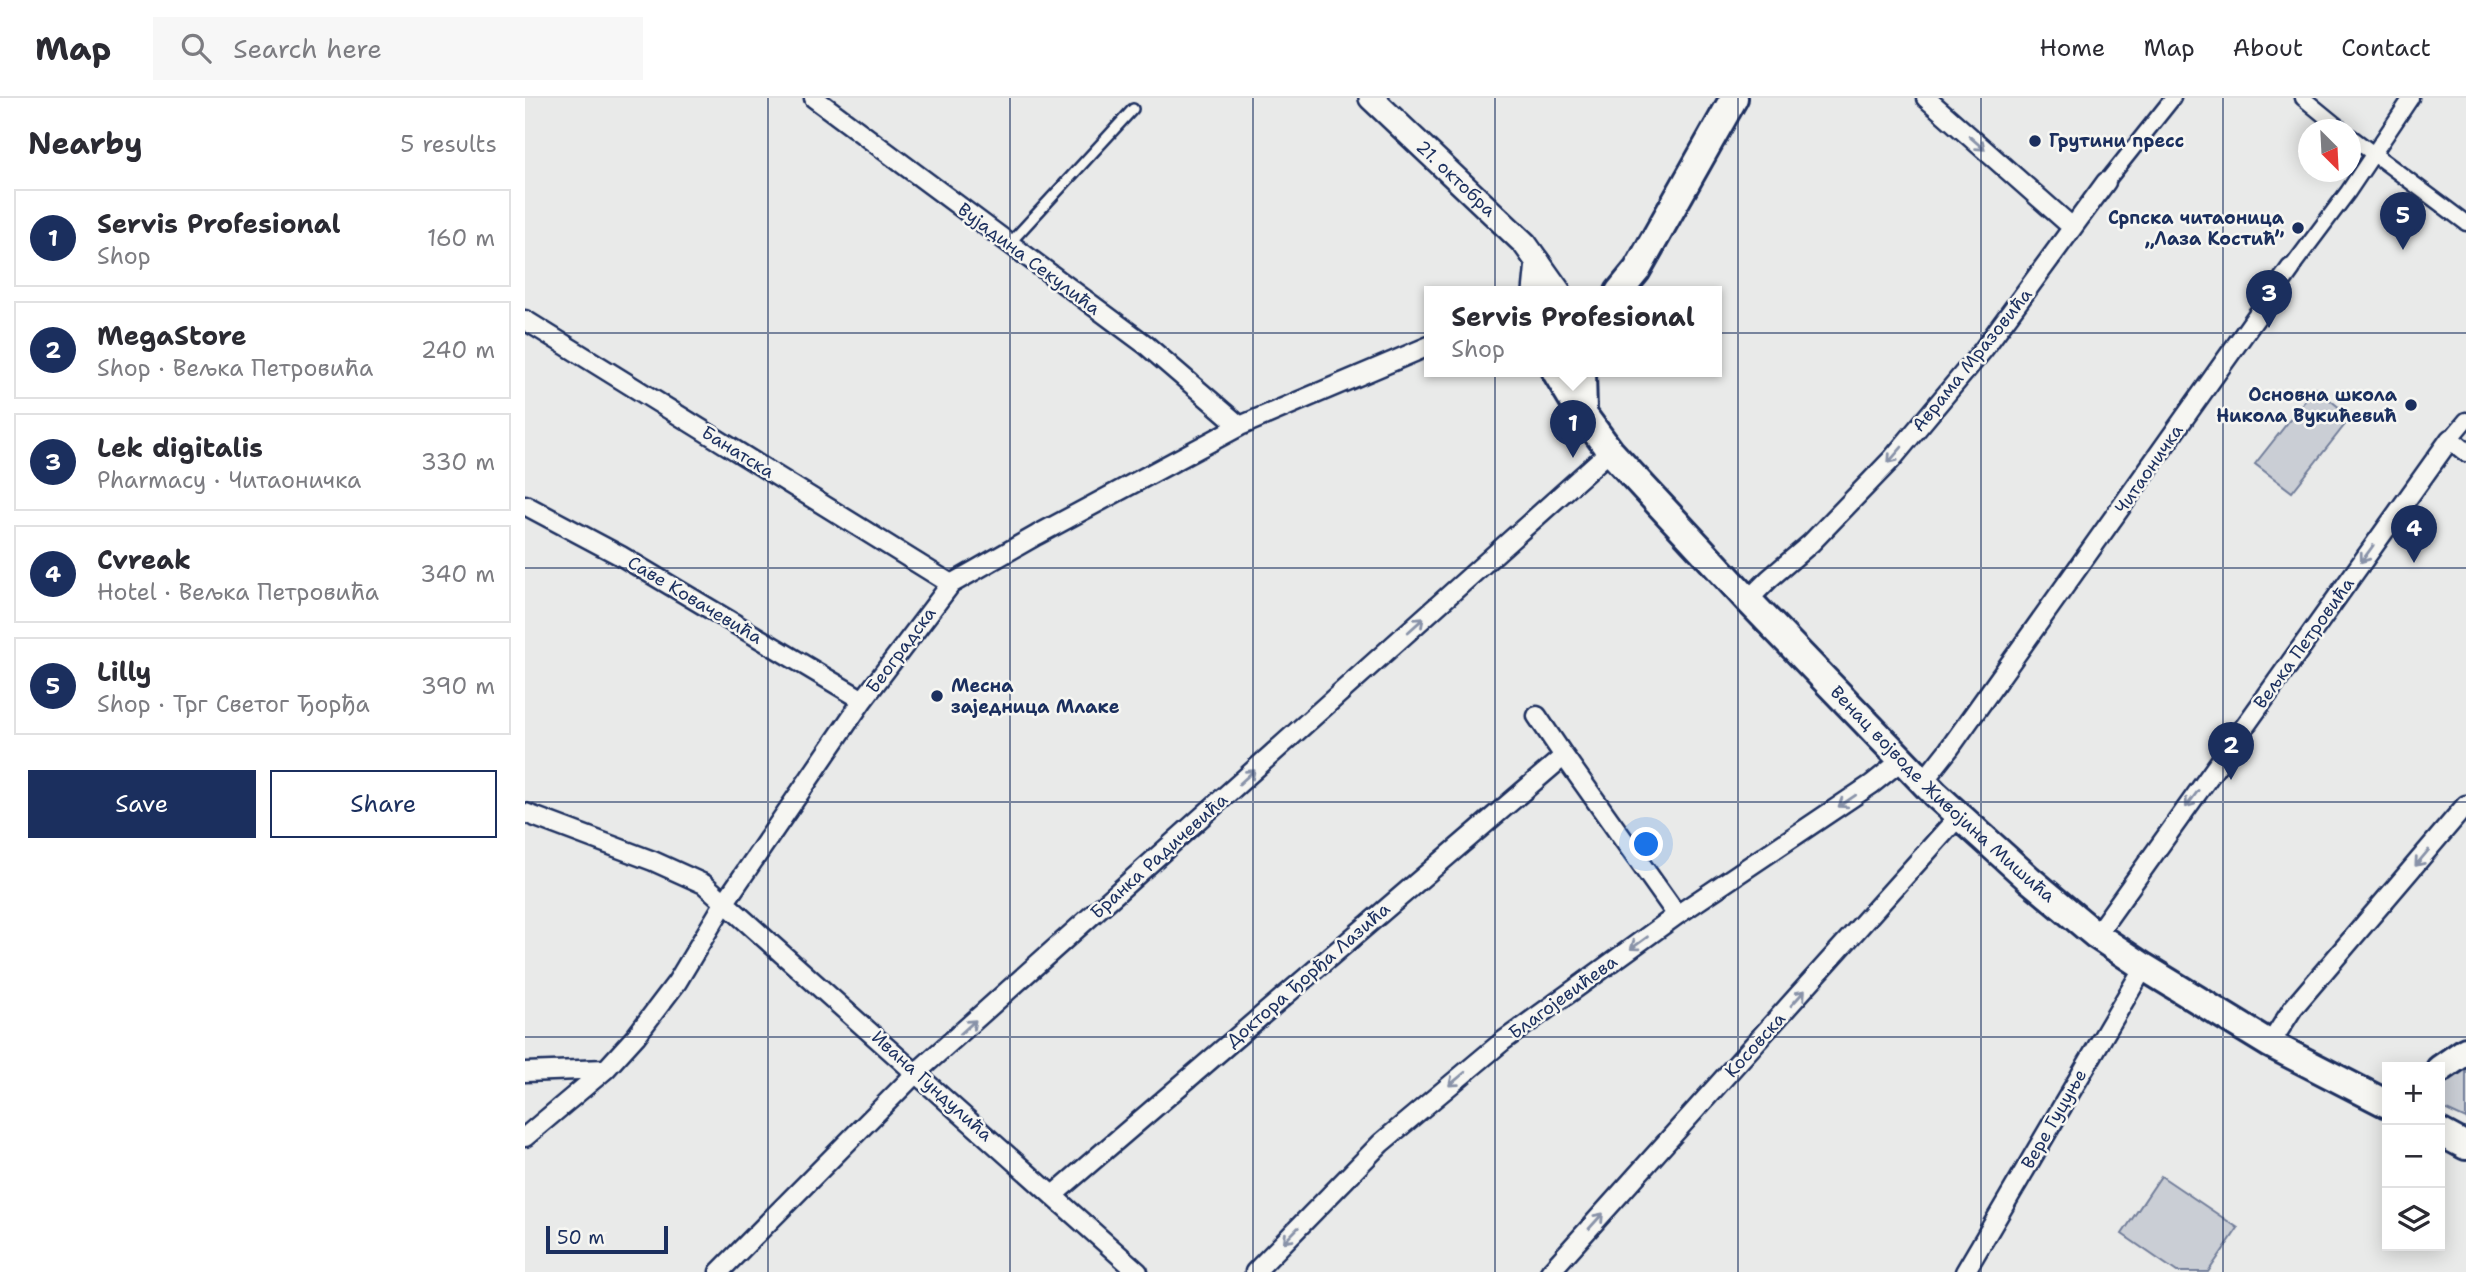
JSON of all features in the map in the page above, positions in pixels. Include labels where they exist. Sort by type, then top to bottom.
[{"type":"main road","points":[[1624,286],[1637,270],[1734,98]]},
{"type":"main road","name":"Венац војводе Живојина Мишића","points":[[1559,377],[1610,451],[1748,600],[1959,816],[2096,935],[2144,967],[2270,1044],[2382,1096]]},
{"type":"main road","points":[[1582,377],[1583,411]]},
{"type":"main road","points":[[2445,1066],[2466,1051]]},
{"type":"main road","points":[[2445,1135],[2466,1146]]},
{"type":"street","name":"Вујадина Секулића","points":[[814,98],[1146,345],[1240,426]]},
{"type":"street","name":"21. октобра","points":[[1371,98],[1525,244],[1555,286]]},
{"type":"street","points":[[1926,98],[2072,227]]},
{"type":"street","name":"Аврама Мразовића","points":[[1748,600],[1811,543],[1892,459],[1991,340],[2072,227],[2172,98]]},
{"type":"street","points":[[2302,98],[2328,119]]},
{"type":"street","name":"Читаоничка","points":[[1923,782],[2373,155],[2411,98]]},
{"type":"street","points":[[2361,146],[2466,223]]},
{"type":"street","points":[[1536,286],[1538,262]]},
{"type":"street","name":"Банатска","points":[[525,320],[951,584]]},
{"type":"street","name":"Београдска","points":[[525,1137],[606,1069],[636,1036],[677,982],[725,902],[863,700],[951,584],[1240,426],[1424,349]]},
{"type":"street","name":"Вељка Петровића","points":[[2096,935],[2466,420]]},
{"type":"street","points":[[2450,439],[2466,452]]},
{"type":"street","name":"Бранка Радичевића","points":[[719,1272],[918,1072],[1610,451]]},
{"type":"street","name":"Саве Ковачевића","points":[[525,505],[621,556],[863,700]]},
{"type":"street","points":[[1537,716],[1678,915]]},
{"type":"street","name":"Доктора Ђорђа Лазића","points":[[1053,1195],[1564,756]]},
{"type":"street","name":"Благојевићева","points":[[1255,1272],[1381,1143],[1503,1041],[1678,915],[1872,784],[1902,760]]},
{"type":"street","points":[[2270,1044],[2293,1008],[2466,805]]},
{"type":"street","name":"Ивана Гундулића","points":[[525,813],[653,861],[704,884],[918,1072],[1138,1272]]},
{"type":"street","name":"Косовска","points":[[1550,1272],[1959,816]]},
{"type":"street","name":"Вере Гуцуње","points":[[1965,1272],[2144,967]]},
{"type":"street","points":[[525,1072],[606,1069]]},
{"type":"lane","points":[[1009,244],[1133,109]]},
{"type":"shaded area","points":[[2315,388],[2351,417],[2292,492],[2255,464]]},
{"type":"shaded area","points":[[2466,1058],[2466,1119],[2445,1109],[2445,1074]]},
{"type":"shaded area","points":[[2161,1176],[2238,1228],[2208,1272],[2177,1272],[2122,1234]]},
{"type":"place","name":"Грутини пресс","points":[[2035,141]]},
{"type":"place","name":"Српска читаоница „Лаза Костић”","points":[[2298,228]]},
{"type":"place","name":"Lilly","points":[[2403,250]]},
{"type":"place","name":"Lek digitalis","points":[[2269,328]]},
{"type":"place","name":"Основна школа Никола Вукићевић","points":[[2411,405]]},
{"type":"place","name":"Servis Profesional","points":[[1573,458]]},
{"type":"place","name":"Cvreak","points":[[2414,563]]},
{"type":"place","name":"Месна заједница Млаке","points":[[937,696]]},
{"type":"place","name":"MegaStore","points":[[2231,780]]}]
